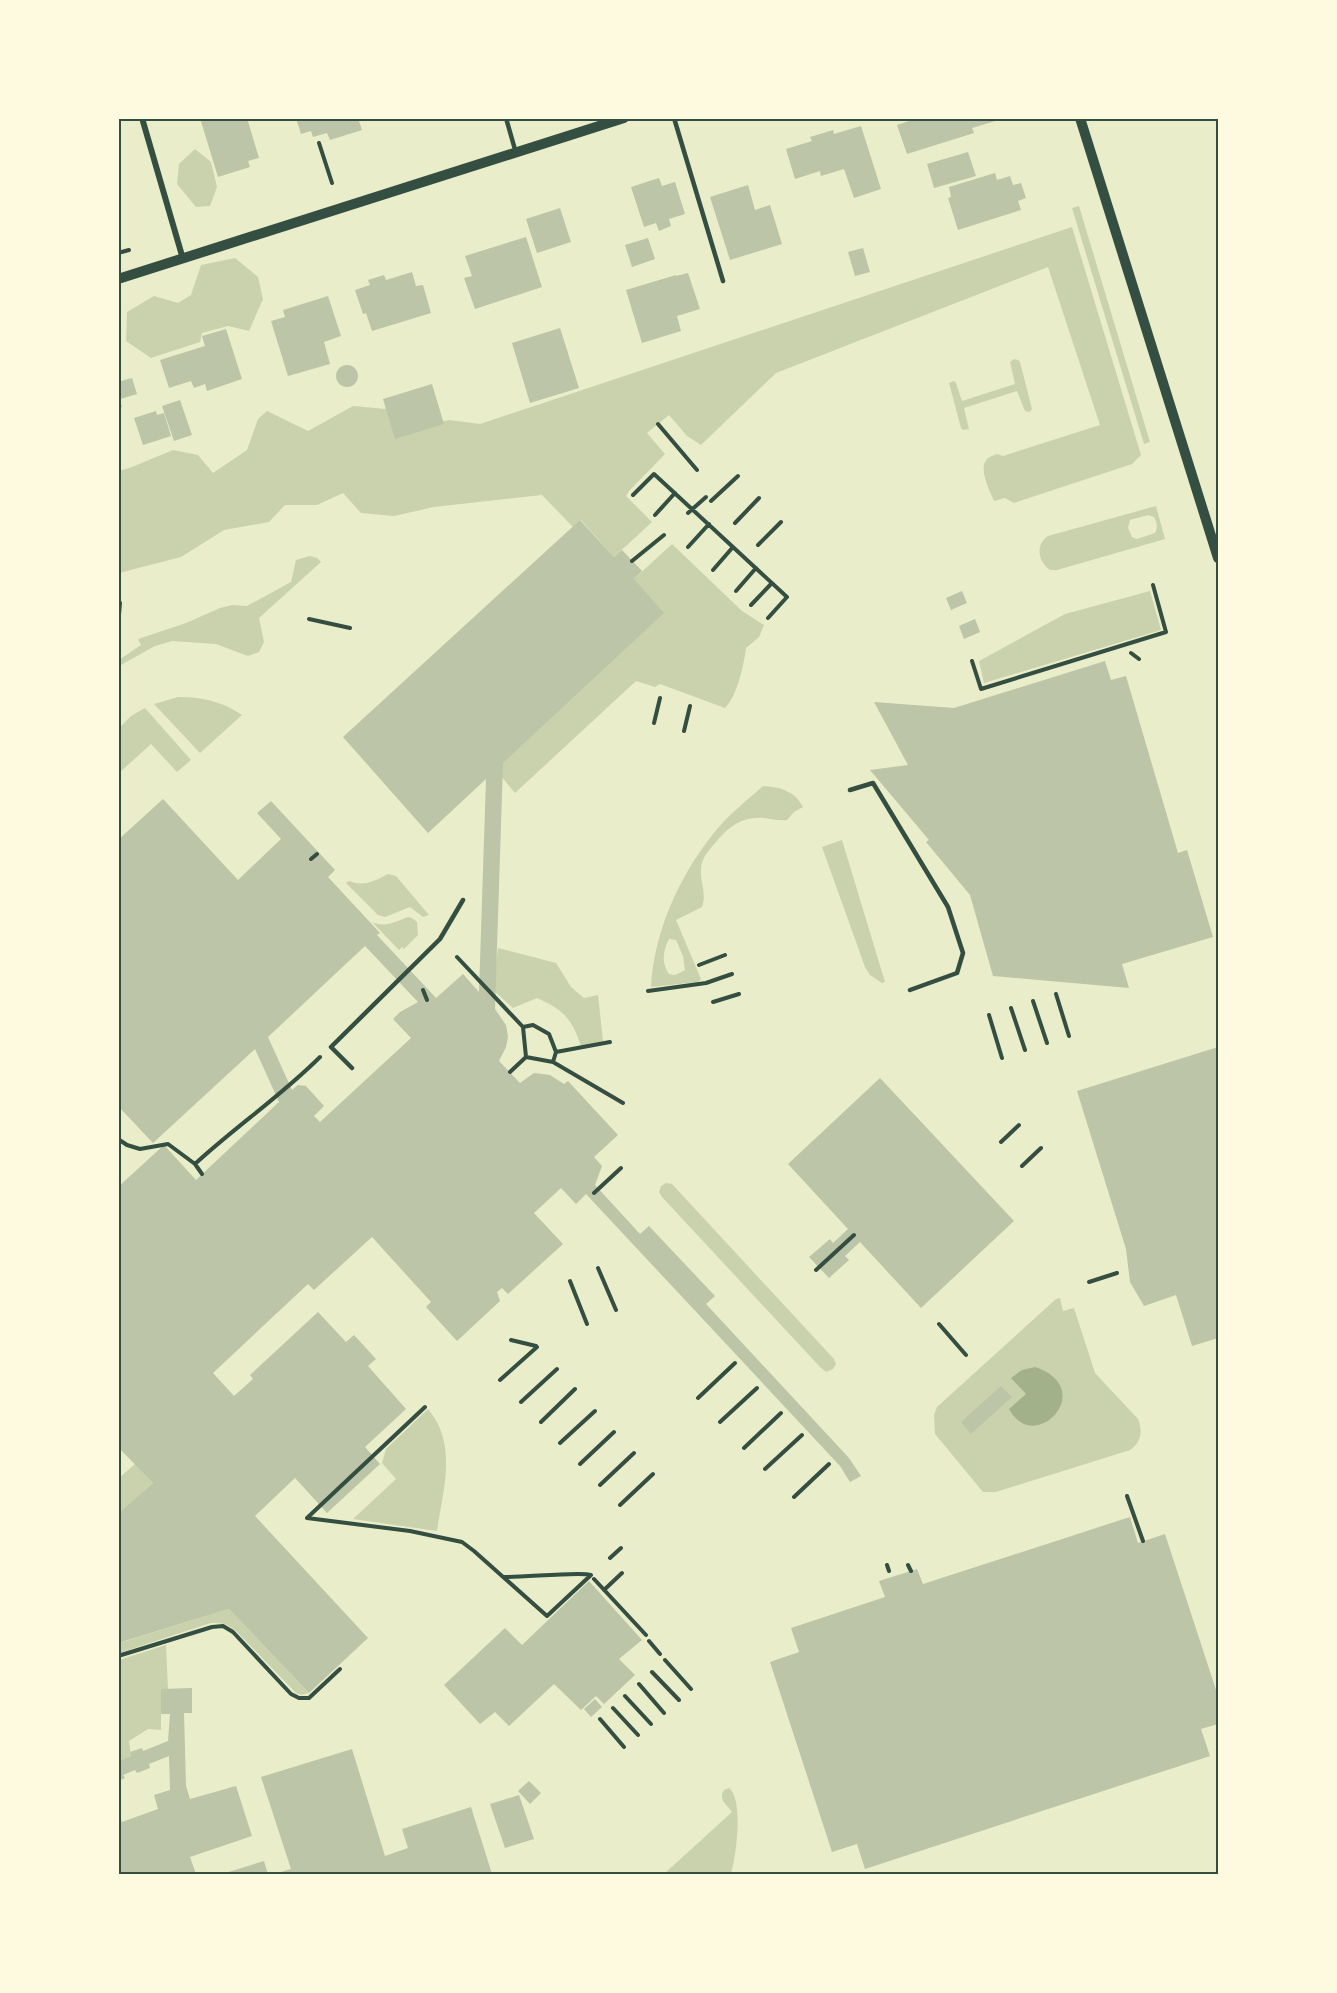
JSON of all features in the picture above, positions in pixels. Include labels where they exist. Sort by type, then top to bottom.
[{"type":"street","points":[[142,118],[183,259]]},
{"type":"street","points":[[118,279],[624,118]]},
{"type":"street","points":[[1080,118],[1218,558]]},
{"type":"lane","points":[[506,118],[516,153]]},
{"type":"lane","points":[[674,118],[723,281]]},
{"type":"lane","points":[[850,790],[873,783],[948,907],[963,953],[957,974],[910,990]]},
{"type":"lane","points":[[352,1068],[331,1047],[440,939],[463,900]]},
{"type":"path","points":[[320,143],[332,183]]},
{"type":"path","points":[[118,253],[129,250]]},
{"type":"path","points":[[658,424],[697,470]]},
{"type":"path","points":[[633,495],[654,474],[675,493],[690,511],[709,524],[787,597],[768,618]]},
{"type":"path","points":[[711,501],[738,476]]},
{"type":"path","points":[[655,515],[675,493]]},
{"type":"path","points":[[690,511],[706,496]]},
{"type":"path","points":[[735,524],[759,498]]},
{"type":"path","points":[[758,545],[781,522]]},
{"type":"path","points":[[688,547],[709,524]]},
{"type":"path","points":[[632,561],[664,535]]},
{"type":"path","points":[[712,570],[733,547]]},
{"type":"path","points":[[736,591],[756,568]]},
{"type":"path","points":[[752,605],[772,583]]},
{"type":"path","points":[[972,661],[981,689],[1166,632],[1153,585]]},
{"type":"path","points":[[118,626],[120,603]]},
{"type":"path","points":[[309,619],[350,628]]},
{"type":"path","points":[[1131,653],[1139,659]]},
{"type":"path","points":[[654,723],[660,698]]},
{"type":"path","points":[[684,731],[690,706]]},
{"type":"path","points":[[311,859],[317,854]]},
{"type":"path","points":[[699,965],[725,955]]},
{"type":"path","points":[[457,957],[523,1028],[526,1057]]},
{"type":"path","points":[[648,991],[706,983],[732,974]]},
{"type":"path","points":[[423,990],[427,1000]]},
{"type":"path","points":[[713,1002],[739,994]]},
{"type":"path","points":[[1056,994],[1069,1036]]},
{"type":"path","points":[[1033,1001],[1047,1043]]},
{"type":"path","points":[[1011,1008],[1025,1050]]},
{"type":"path","points":[[989,1015],[1002,1058]]},
{"type":"path","points":[[523,1028],[533,1026],[549,1034],[556,1052],[553,1062]]},
{"type":"path","points":[[556,1052],[610,1042]]},
{"type":"path","points":[[526,1057],[553,1062],[623,1103]]},
{"type":"path","points":[[510,1072],[526,1057]]},
{"type":"path","points":[[195,1164],[303,1074]]},
{"type":"path","points":[[1001,1142],[1019,1125]]},
{"type":"path","points":[[118,1139],[140,1149],[168,1144],[195,1164],[202,1174]]},
{"type":"path","points":[[1022,1166],[1041,1148]]},
{"type":"path","points":[[594,1193],[621,1168]]},
{"type":"path","points":[[816,1270],[854,1235]]},
{"type":"path","points":[[598,1268],[616,1310]]},
{"type":"path","points":[[1089,1282],[1117,1274]]},
{"type":"path","points":[[570,1281],[587,1324]]},
{"type":"path","points":[[939,1324],[966,1355]]},
{"type":"path","points":[[500,1380],[537,1347],[511,1340]]},
{"type":"path","points":[[698,1398],[735,1363]]},
{"type":"path","points":[[521,1402],[557,1369]]},
{"type":"path","points":[[720,1422],[757,1388]]},
{"type":"path","points":[[541,1422],[575,1389]]},
{"type":"path","points":[[425,1407],[307,1518],[410,1531],[462,1542],[547,1616],[591,1575],[585,1573],[561,1576],[503,1577]]},
{"type":"path","points":[[560,1443],[595,1411]]},
{"type":"path","points":[[744,1448],[781,1413]]},
{"type":"path","points":[[580,1464],[614,1432]]},
{"type":"path","points":[[765,1469],[802,1436]]},
{"type":"path","points":[[600,1485],[634,1453]]},
{"type":"path","points":[[794,1497],[829,1464]]},
{"type":"path","points":[[620,1506],[653,1474]]},
{"type":"path","points":[[1127,1496],[1143,1541]]},
{"type":"path","points":[[610,1558],[621,1548]]},
{"type":"path","points":[[887,1564],[889,1571]]},
{"type":"path","points":[[908,1565],[911,1571]]},
{"type":"path","points":[[604,1590],[622,1573]]},
{"type":"path","points":[[594,1579],[646,1635]]},
{"type":"path","points":[[118,1656],[212,1627],[223,1626],[232,1632],[291,1694],[299,1698],[309,1698],[340,1670]]},
{"type":"path","points":[[649,1641],[660,1654]]},
{"type":"path","points":[[665,1660],[691,1689]]},
{"type":"path","points":[[652,1672],[679,1700]]},
{"type":"path","points":[[639,1684],[664,1713]]},
{"type":"path","points":[[625,1696],[651,1724]]},
{"type":"path","points":[[613,1708],[638,1735]]},
{"type":"path","points":[[600,1719],[624,1747]]},
{"type":"shaded area","points":[[195,149],[211,162],[217,187],[210,206],[196,207],[177,184],[179,164]]},
{"type":"shaded area","points":[[1079,206],[1150,442],[1144,444],[1072,208]]},
{"type":"shaded area","points":[[1072,227],[1141,455],[1132,464],[1014,503],[1005,498],[994,501],[984,473],[985,462],[989,457],[997,454],[1003,456],[1100,425],[1048,267],[776,373],[701,445],[687,436],[669,415],[647,433],[665,454],[626,496],[652,522],[614,557],[581,520],[573,527],[542,495],[434,507],[394,516],[361,513],[343,493],[317,505],[285,505],[269,522],[224,530],[181,557],[119,573],[119,471],[173,450],[198,455],[213,473],[247,450],[258,419],[267,411],[308,431],[353,406],[397,410],[416,427],[449,420],[480,424]]},
{"type":"shaded area","points":[[235,258],[258,277],[263,299],[249,331],[228,326],[202,333],[200,342],[151,358],[126,341],[127,312],[154,296],[178,303],[191,295],[201,265]]},
{"type":"shaded area","points":[[1014,359],[1020,362],[1032,409],[1030,412],[1025,411],[1017,391],[964,408],[969,429],[963,430],[949,383],[954,381],[956,383],[962,401],[1015,384],[1010,362]]},
{"type":"shaded area","points":[[1156,506],[1165,539],[1057,570],[1050,570],[1043,562],[1040,553],[1041,544],[1048,536]],"holes":[[[1148,515],[1154,517],[1157,525],[1155,533],[1137,539],[1132,537],[1128,528],[1130,520]]]},
{"type":"shaded area","points":[[672,544],[742,611],[764,625],[759,637],[746,648],[739,680],[729,703],[725,708],[660,684],[655,687],[636,681],[515,793],[496,770],[634,579]]},
{"type":"shaded area","points":[[310,556],[321,562],[259,618],[264,642],[259,652],[248,656],[216,644],[172,641],[155,646],[119,666],[119,660],[141,645],[138,639],[186,623],[220,608],[232,605],[247,606],[291,582],[296,560]]},
{"type":"shaded area","points":[[1150,591],[1161,630],[984,683],[979,661],[1065,614]]},
{"type":"shaded area","points":[[178,697],[211,701],[227,706],[242,715],[200,753],[154,704]]},
{"type":"shaded area","points":[[145,708],[191,760],[177,772],[151,744],[119,773],[119,728],[131,716]]},
{"type":"shaded area","points":[[763,786],[775,787],[791,794],[803,807],[787,820],[756,818],[743,820],[726,831],[711,848],[701,866],[704,897],[702,907],[676,920],[701,979],[698,982],[651,987],[653,966],[663,926],[689,868],[713,834],[730,815]],"holes":[[[669,939],[676,940],[683,956],[685,970],[675,975],[669,974],[664,957]]]},
{"type":"shaded area","points":[[842,840],[885,982],[882,983],[870,975],[865,967],[822,847]]},
{"type":"shaded area","points":[[388,874],[396,876],[429,915],[423,917],[410,907],[385,917],[378,915],[346,883],[349,881],[369,882]]},
{"type":"shaded area","points":[[408,917],[417,922],[418,935],[404,949],[402,947],[399,950],[372,922],[386,924]]},
{"type":"shaded area","points":[[498,948],[556,963],[571,987],[584,998],[598,995],[603,1041],[581,1046],[566,1016],[537,998],[513,1008],[493,990]]},
{"type":"shaded area","points":[[666,1183],[672,1184],[834,1359],[836,1364],[833,1369],[826,1372],[820,1367],[662,1197],[659,1192],[661,1186]]},
{"type":"shaded area","points":[[1060,1298],[1063,1311],[1074,1308],[1095,1373],[1138,1419],[1141,1432],[1139,1440],[1130,1450],[996,1492],[983,1492],[935,1434],[934,1415],[937,1407],[1056,1299]]},
{"type":"shaded area","points":[[1035,1367],[1053,1377],[1062,1389],[1062,1402],[1056,1414],[1046,1422],[1033,1426],[1020,1422],[1009,1409],[1026,1394],[1011,1378],[1022,1370]]},
{"type":"shaded area","points":[[428,1409],[443,1437],[446,1452],[445,1484],[437,1531],[353,1519],[396,1479],[382,1463],[386,1449]]},
{"type":"shaded area","points":[[135,1464],[153,1483],[119,1514],[119,1478]]},
{"type":"shaded area","points":[[229,1609],[309,1693],[301,1695],[296,1693],[237,1632],[222,1624],[211,1623],[119,1653],[119,1643]]},
{"type":"shaded area","points":[[166,1645],[168,1689],[161,1690],[161,1730],[148,1729],[129,1741],[131,1756],[119,1761],[119,1660]]},
{"type":"shaded area","points":[[729,1788],[734,1794],[738,1816],[737,1842],[731,1874],[664,1874],[732,1812],[722,1796],[724,1790]]},
{"type":"building","points":[[200,118],[247,118],[259,158],[248,161],[250,167],[218,177]]},
{"type":"building","points":[[296,118],[358,118],[362,130],[330,140],[327,133],[313,137],[311,131],[301,134]]},
{"type":"building","points":[[918,118],[1002,119],[972,128],[974,133],[907,154],[897,125]]},
{"type":"building","points":[[861,126],[881,189],[854,198],[844,169],[821,176],[820,171],[795,179],[786,149],[812,141],[810,137],[833,130],[834,134]]},
{"type":"building","points":[[968,152],[976,176],[934,188],[927,164]]},
{"type":"building","points":[[995,173],[997,180],[1010,176],[1013,185],[1021,183],[1026,198],[1018,201],[1021,210],[958,230],[948,198],[951,197],[949,187]]},
{"type":"building","points":[[659,178],[662,186],[675,182],[685,214],[669,219],[671,226],[659,231],[656,223],[644,227],[631,187]]},
{"type":"building","points":[[748,185],[755,210],[770,205],[782,244],[730,260],[710,197]]},
{"type":"building","points":[[560,208],[571,242],[537,253],[526,219]]},
{"type":"building","points":[[526,237],[542,287],[475,309],[464,278],[472,276],[465,256]]},
{"type":"building","points":[[648,238],[655,259],[632,267],[625,245]]},
{"type":"building","points":[[863,248],[870,272],[855,276],[848,252]]},
{"type":"building","points":[[412,272],[416,286],[423,285],[431,313],[372,331],[366,313],[363,314],[355,290],[370,285],[368,280],[384,275],[386,280]]},
{"type":"building","points":[[688,273],[700,309],[677,316],[681,331],[642,343],[626,290]]},
{"type":"building","points":[[328,296],[341,336],[324,342],[330,364],[288,376],[271,321],[285,317],[283,310]]},
{"type":"building","points":[[560,328],[579,388],[530,403],[512,343]]},
{"type":"building","points":[[226,329],[242,379],[207,391],[205,384],[194,388],[191,381],[169,388],[160,360],[205,346],[202,336]]},
{"type":"building","points":[[343,365],[351,365],[358,372],[358,380],[351,387],[343,387],[336,380],[336,372]]},
{"type":"building","points":[[132,378],[137,394],[120,399],[122,407],[118,408],[118,382]]},
{"type":"building","points":[[432,384],[444,424],[395,439],[383,399]]},
{"type":"building","points":[[180,400],[192,435],[174,441],[162,406]]},
{"type":"building","points":[[156,411],[157,415],[164,413],[171,436],[143,445],[134,418]]},
{"type":"building","points":[[580,520],[614,557],[622,550],[642,571],[634,579],[664,613],[503,763],[495,1009],[506,1025],[508,1037],[499,1061],[520,1083],[534,1073],[550,1075],[564,1084],[568,1081],[618,1135],[594,1157],[602,1166],[595,1185],[640,1234],[649,1226],[715,1296],[706,1304],[849,1458],[861,1476],[850,1482],[840,1466],[586,1194],[576,1204],[561,1188],[534,1213],[563,1244],[508,1294],[502,1288],[497,1292],[500,1301],[457,1341],[426,1307],[431,1302],[372,1237],[314,1290],[308,1284],[213,1373],[234,1396],[253,1379],[250,1375],[318,1312],[346,1342],[354,1335],[376,1359],[368,1366],[406,1409],[365,1447],[380,1464],[327,1513],[295,1478],[255,1516],[368,1638],[309,1693],[229,1609],[118,1643],[118,1514],[153,1483],[118,1447],[118,1187],[164,1145],[196,1180],[279,1102],[255,1049],[153,1143],[118,1106],[118,840],[163,799],[238,880],[281,839],[257,813],[271,801],[335,870],[328,877],[380,933],[377,935],[436,998],[463,974],[479,992],[486,779],[428,833],[343,737]],"holes":[[[365,946],[418,1002],[400,1012],[393,1019],[411,1038],[320,1122],[314,1116],[324,1106],[306,1086],[298,1085],[292,1090],[268,1037]]]},
{"type":"building","points":[[962,591],[967,603],[951,610],[946,598]]},
{"type":"building","points":[[975,619],[980,632],[964,639],[959,626]]},
{"type":"building","points":[[1105,661],[1111,680],[1126,676],[1178,853],[1187,850],[1213,937],[1122,964],[1129,988],[993,976],[970,895],[926,842],[929,840],[870,770],[908,765],[874,702],[954,708]]},
{"type":"building","points":[[1218,1047],[1218,1338],[1192,1346],[1176,1295],[1144,1306],[1130,1282],[1126,1249],[1077,1091]]},
{"type":"building","points":[[880,1078],[1014,1221],[921,1308],[860,1242],[845,1256],[849,1260],[829,1278],[809,1257],[830,1239],[833,1243],[848,1229],[788,1164]]},
{"type":"building","points":[[1001,1386],[1012,1397],[971,1434],[961,1422]]},
{"type":"building","points":[[1130,1517],[1138,1543],[1165,1534],[1218,1696],[1218,1724],[1201,1729],[1210,1756],[865,1869],[857,1844],[832,1852],[770,1662],[799,1652],[791,1628],[885,1597],[879,1581],[917,1569],[923,1584]]},
{"type":"building","points":[[589,1581],[642,1640],[619,1659],[635,1675],[604,1704],[596,1696],[581,1710],[554,1684],[509,1726],[495,1712],[480,1724],[444,1685],[505,1628],[522,1645]]},
{"type":"building","points":[[192,1688],[192,1713],[184,1713],[186,1786],[190,1799],[236,1786],[252,1836],[190,1857],[196,1874],[118,1874],[118,1813],[122,1822],[158,1809],[154,1795],[170,1790],[169,1756],[149,1764],[150,1768],[137,1773],[135,1770],[123,1775],[125,1778],[118,1781],[118,1761],[131,1756],[130,1752],[142,1748],[143,1751],[168,1741],[170,1714],[161,1714],[161,1689]]},
{"type":"building","points":[[595,1699],[602,1707],[591,1717],[584,1709]]},
{"type":"building","points":[[352,1749],[385,1856],[408,1848],[402,1829],[471,1807],[492,1874],[274,1874],[291,1869],[261,1777]]},
{"type":"building","points":[[529,1781],[541,1793],[530,1804],[518,1791]]},
{"type":"building","points":[[519,1795],[534,1839],[505,1848],[490,1804]]},
{"type":"building","points":[[264,1861],[268,1874],[222,1874]]}]
